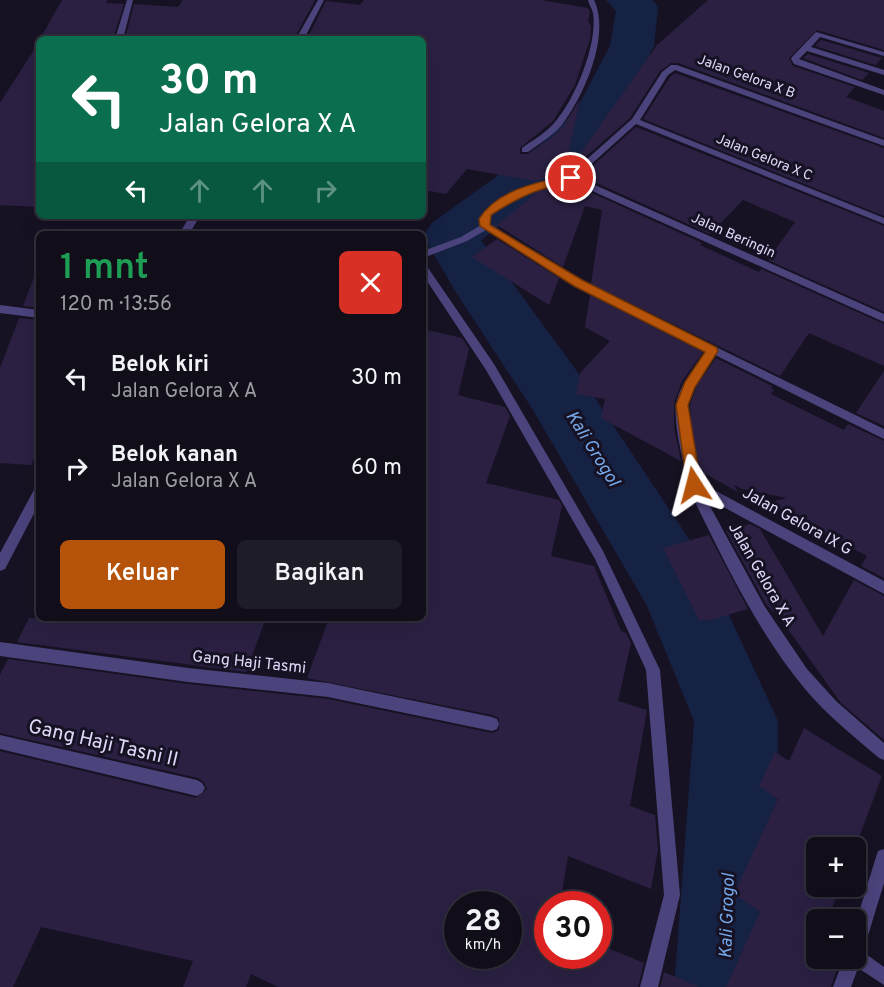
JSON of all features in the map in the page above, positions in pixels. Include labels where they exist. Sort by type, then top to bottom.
[{"type":"street","points":[[120,36],[130,0]]},
{"type":"street","points":[[302,36],[321,0]]},
{"type":"street","points":[[525,150],[558,123],[576,94],[597,33],[599,15],[591,0]]},
{"type":"street","points":[[884,54],[817,34],[795,59],[797,62],[884,93]]},
{"type":"street","points":[[806,48],[884,73]]},
{"type":"street","name":"Jalan Gelora X B","points":[[571,178],[635,121],[665,74],[674,67],[884,143]]},
{"type":"street","name":"Jalan Gelora X C","points":[[635,121],[884,221]]},
{"type":"street","points":[[571,178],[515,194],[488,213],[484,219],[486,226],[578,283],[884,434]]},
{"type":"street","name":"Jalan Beringin","points":[[571,178],[884,318]]},
{"type":"street","points":[[426,254],[464,239],[486,226]]},
{"type":"street","points":[[426,271],[490,367],[599,555],[653,670],[672,895],[649,987]]},
{"type":"street","points":[[0,309],[36,314]]},
{"type":"street","name":"Jalan Gelora X A","points":[[712,351],[689,385],[682,405],[694,485],[738,573],[803,675],[838,712],[884,753]]},
{"type":"street","name":"Jalan Gelora IX G","points":[[694,485],[884,588]]},
{"type":"street","points":[[0,566],[36,498]]},
{"type":"street","name":"Gang Haji Tasmi","points":[[0,649],[188,675],[328,690],[492,724]]},
{"type":"street","name":"Gang Haji Tasni II","points":[[0,742],[197,788]]},
{"type":"street","points":[[866,916],[884,857]]},
{"type":"street","points":[[866,964],[884,977]]},
{"type":"street","points":[[842,987],[849,969]]},
{"type":"building","points":[[62,0],[107,0],[106,3],[124,4],[114,36],[42,36]]},
{"type":"building","points":[[183,0],[315,0],[296,36],[126,36],[134,4],[178,7]]},
{"type":"building","points":[[364,0],[541,0],[588,8],[590,12],[588,22],[591,26],[590,39],[575,85],[553,121],[520,148],[520,154],[528,154],[551,138],[563,127],[580,99],[564,175],[534,181],[467,169],[446,194],[426,191],[426,36],[308,36],[326,1],[360,5]]},
{"type":"building","points":[[708,0],[884,0],[884,50],[817,30],[789,58],[793,66],[855,87],[846,97],[884,111],[884,138],[678,63],[671,63],[660,71],[630,118],[566,174],[657,45]]},
{"type":"building","points":[[821,40],[882,58],[875,65],[815,46]]},
{"type":"building","points":[[36,47],[36,207],[0,205],[0,103]]},
{"type":"building","points":[[808,54],[869,73],[862,80],[803,58]]},
{"type":"building","points":[[675,73],[884,148],[884,216],[643,119],[670,77]]},
{"type":"building","points":[[636,127],[884,226],[884,312],[768,260],[795,222],[743,200],[710,234],[581,176]]},
{"type":"building","points":[[570,183],[702,243],[700,245],[759,272],[761,269],[884,324],[884,366],[809,333],[780,376],[591,284],[602,210],[585,206],[563,267],[497,225],[540,190]]},
{"type":"building","points":[[497,239],[559,278],[549,305],[472,257]]},
{"type":"building","points":[[36,272],[36,308],[23,306]]},
{"type":"building","points":[[590,295],[703,352],[682,381],[674,403],[674,427],[681,461],[601,418],[605,399],[576,394],[580,373],[610,341],[585,327]]},
{"type":"building","points":[[19,318],[36,320],[36,455],[31,465],[0,463],[0,368]]},
{"type":"building","points":[[426,330],[462,338],[469,349],[458,395],[505,407],[510,416],[486,483],[559,500],[562,506],[551,556],[594,566],[621,631],[626,633],[631,643],[618,701],[647,710],[630,806],[655,815],[658,849],[651,889],[568,856],[562,891],[534,891],[534,969],[612,969],[612,950],[644,963],[638,987],[278,987],[251,974],[246,987],[183,987],[193,961],[41,927],[13,987],[0,987],[0,751],[196,798],[207,789],[204,782],[198,778],[0,733],[0,675],[8,659],[188,684],[328,699],[492,733],[499,730],[499,718],[307,678],[328,621],[426,621]]},
{"type":"building","points":[[716,358],[772,386],[774,390],[771,394],[844,430],[848,424],[884,441],[884,578],[861,566],[867,556],[767,503],[787,498],[742,489],[734,485],[738,492],[700,471],[692,439],[690,405],[697,385]]},
{"type":"building","points":[[884,371],[884,426],[856,413]]},
{"type":"building","points":[[750,524],[760,529],[823,636],[854,580],[884,596],[884,740],[841,703],[775,611],[773,612],[766,604],[726,531]]},
{"type":"building","points":[[709,535],[748,609],[710,620],[699,620],[663,548]]},
{"type":"building","points":[[29,618],[36,618],[36,621],[265,621],[246,672],[17,642]]},
{"type":"building","points":[[804,728],[882,776],[859,837],[806,837],[806,897],[836,897],[832,909],[806,909],[806,969],[837,969],[831,987],[726,987],[760,912],[734,894],[778,799],[759,786],[775,752],[789,761]]},
{"type":"building","points":[[664,972],[699,987],[660,987]]},
{"type":"waterway","name":"Kali Grogol","points":[[626,0],[637,7],[632,46],[596,117],[559,155],[451,236],[477,280],[556,392],[678,588],[736,721],[725,979],[721,987]]},
{"type":"route","points":[[571,178],[515,194],[488,213],[484,219],[486,226],[493,233],[578,283],[712,351],[695,374],[682,405],[694,485]]}]
